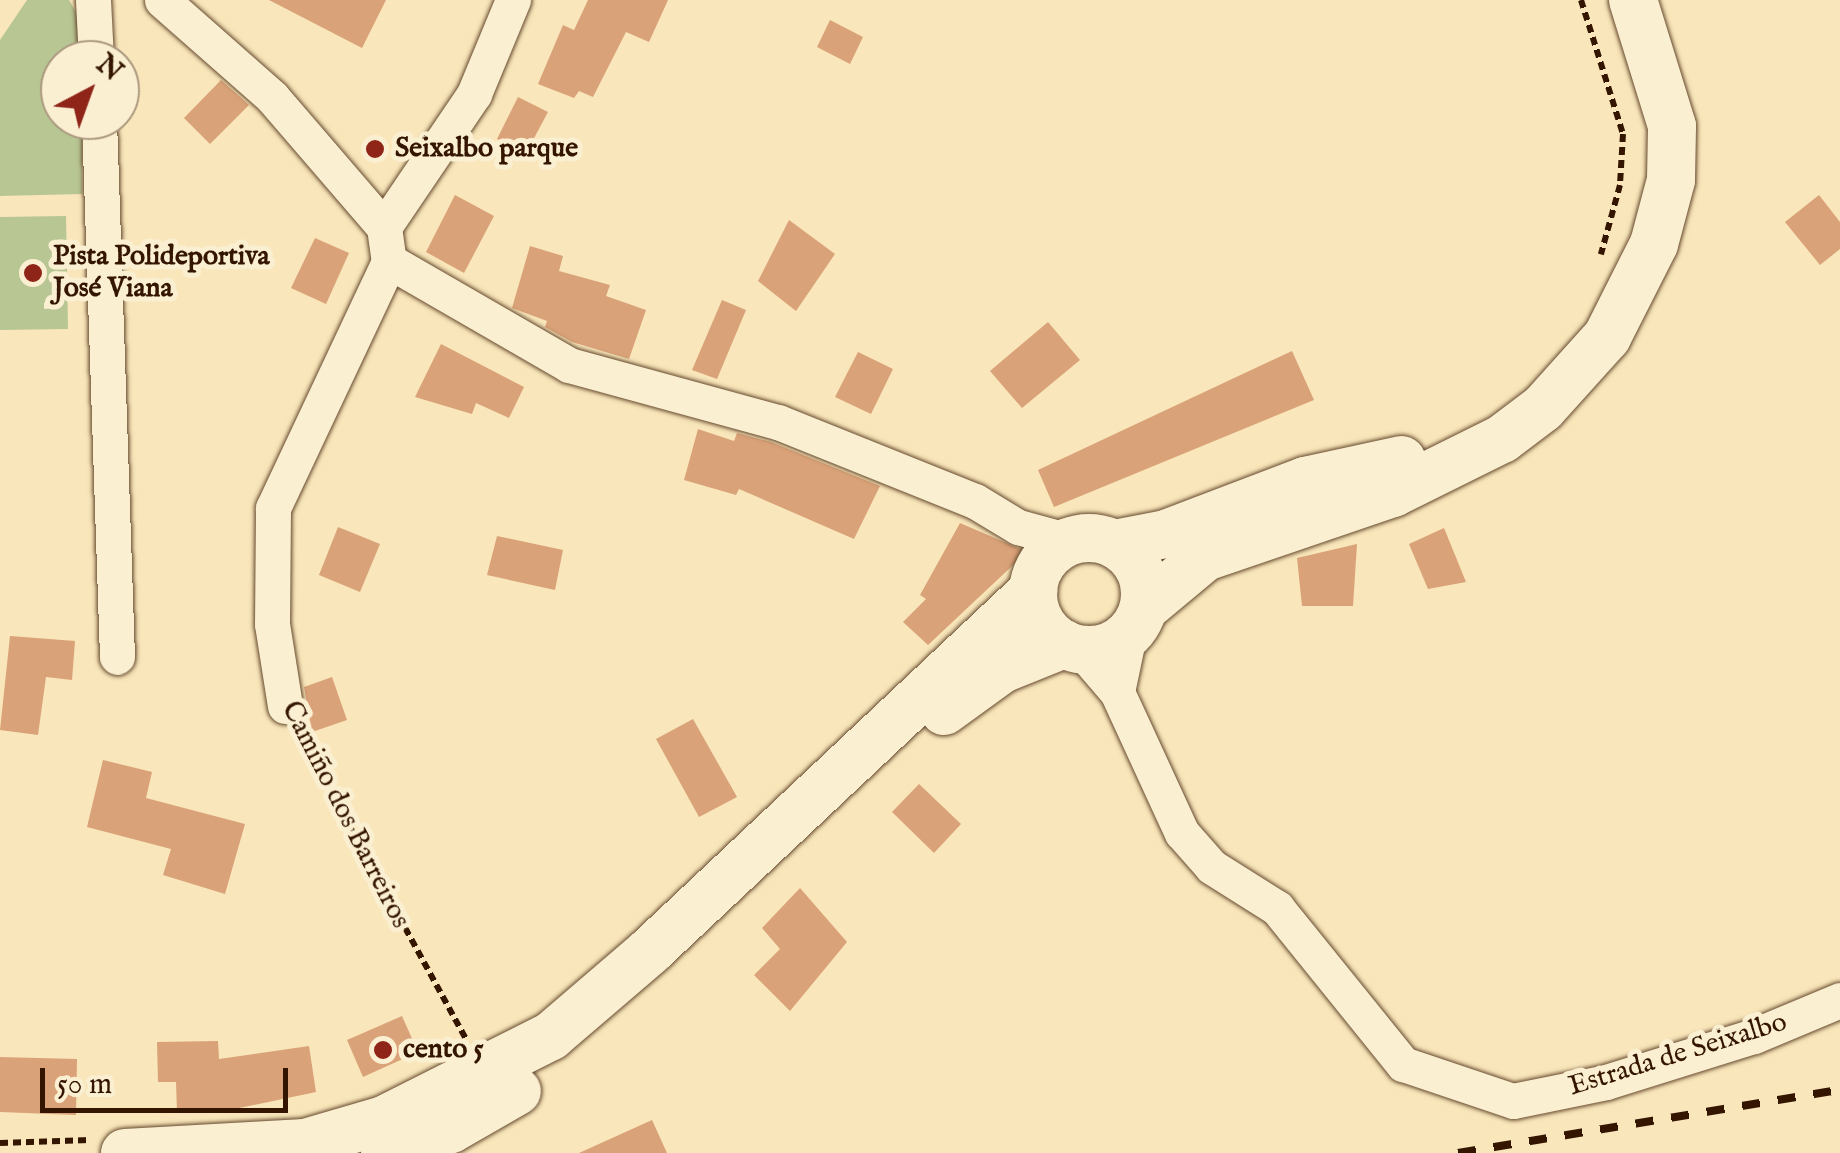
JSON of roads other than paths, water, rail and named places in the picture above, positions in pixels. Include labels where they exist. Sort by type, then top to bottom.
[{"type":"street","points":[[92,0],[95,40]]},
{"type":"street","points":[[162,0],[272,97],[386,244],[569,365],[778,422],[975,500],[1056,553],[1142,573],[1137,621],[1117,692],[1072,647],[1040,622],[1056,553]]},
{"type":"street","name":"Camiño dos Barreiros","points":[[285,706],[272,624],[273,508],[386,244],[474,94],[512,0]]},
{"type":"street","points":[[327,1153],[444,1114],[488,1090],[650,952],[1056,553],[1183,528],[1259,495],[1445,444],[1502,412],[1554,366],[1613,276],[1638,191],[1637,97],[1608,0]]},
{"type":"street","points":[[385,1153],[437,1141],[549,1072],[622,1016],[955,702],[1002,669],[1072,647],[1098,650],[1137,621],[1205,557],[1394,493],[1488,446],[1543,408],[1607,337],[1654,244],[1671,180],[1668,106],[1633,0]]},
{"type":"street","points":[[100,140],[118,657]]},
{"type":"street","name":"Estrada de Seixalbo","points":[[1117,692],[1182,833],[1212,867],[1277,908],[1404,1064],[1513,1101],[1606,1082],[1754,1036],[1840,1000]]},
{"type":"street","points":[[110,1147],[304,1143],[384,1120],[486,1074],[551,1036]]},
{"type":"railway","points":[[1458,1153],[1840,1090]]},
{"type":"place","name":"Seixalbo parque","points":[[375,149]]},
{"type":"place","name":"Pista Polideportiva José Viana","points":[[33,273]]},
{"type":"place","name":"cento 5","points":[[383,1050]]}]
